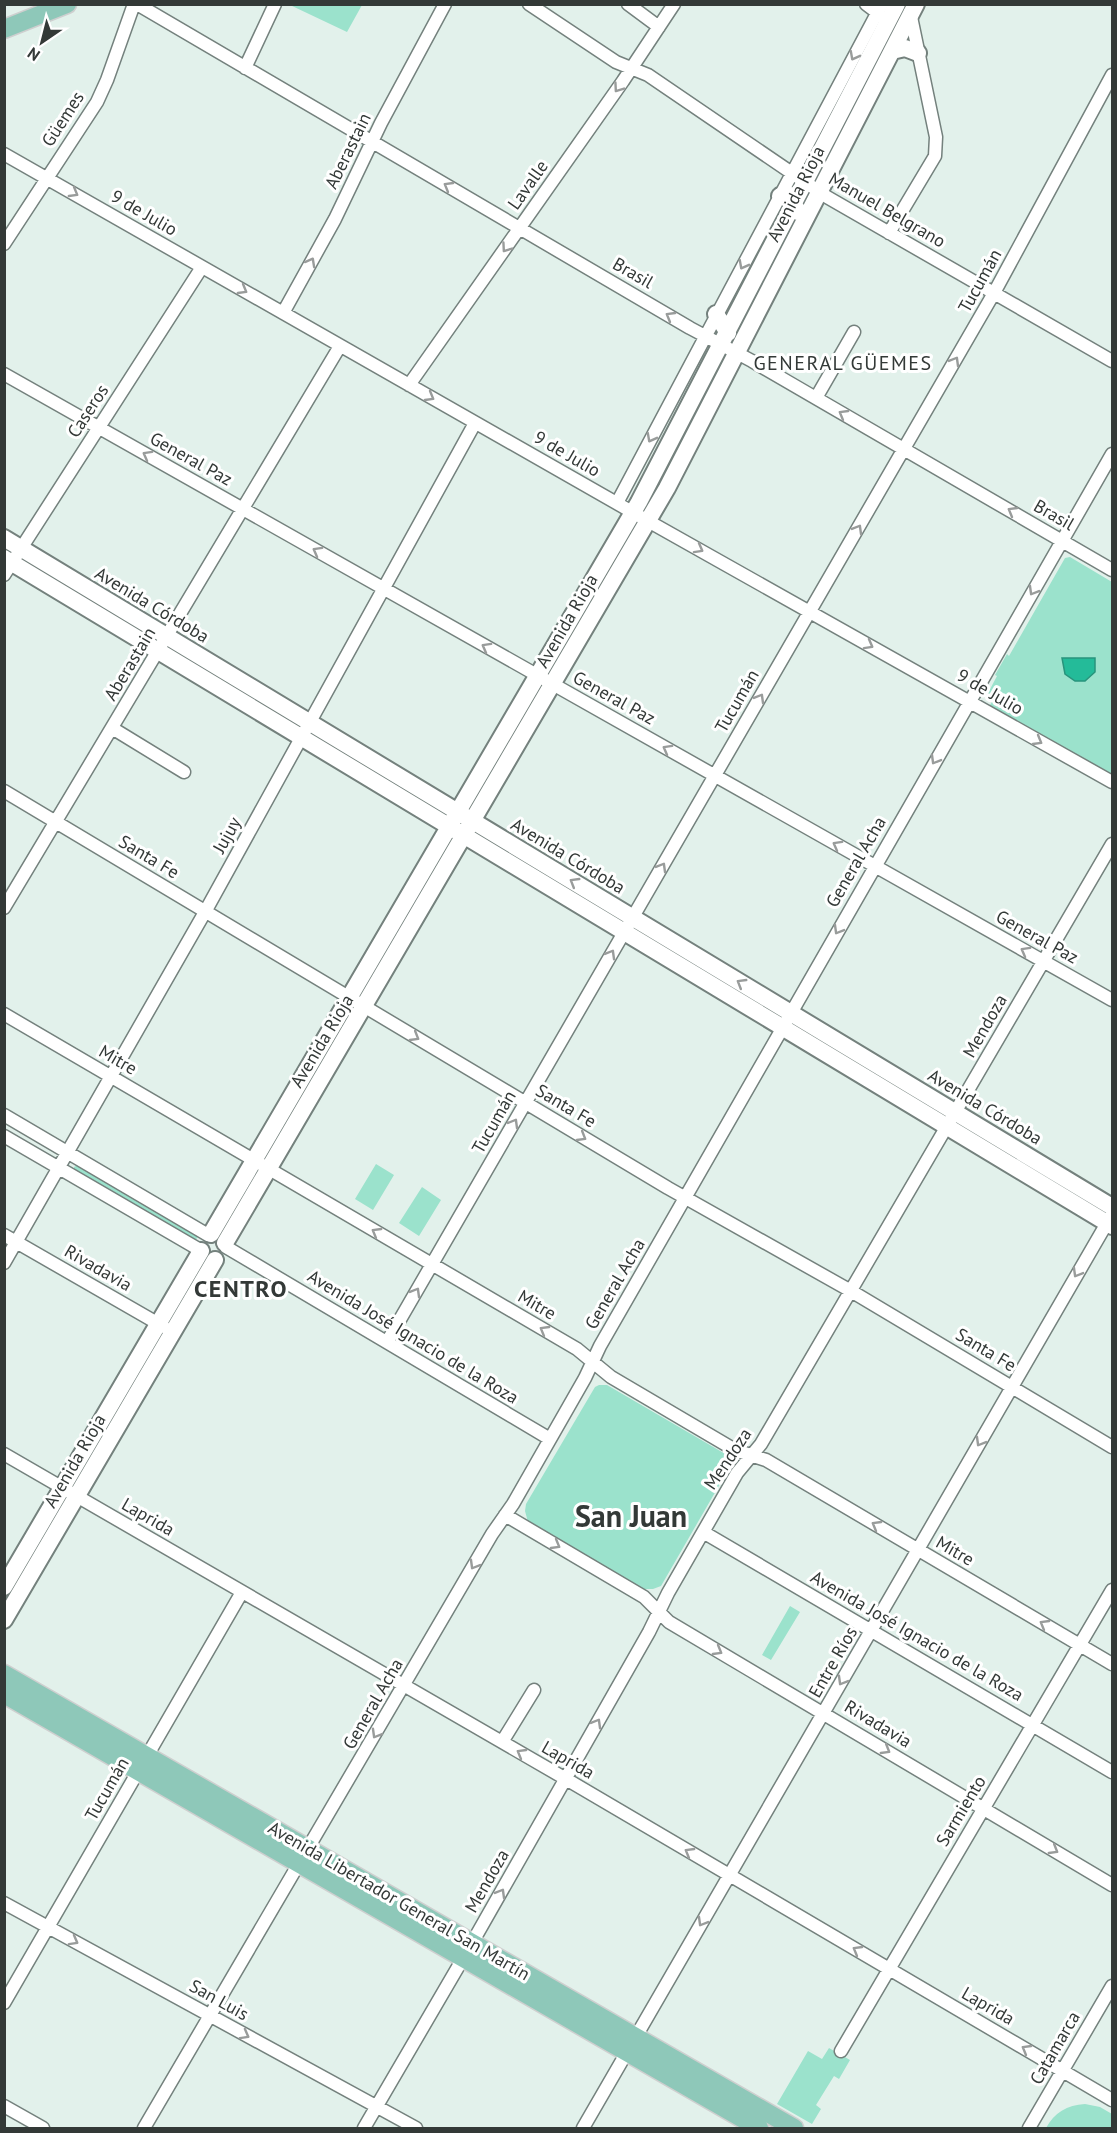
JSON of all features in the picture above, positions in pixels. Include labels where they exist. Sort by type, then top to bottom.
[{"type":"main road","points":[[4,29],[67,4]]},
{"type":"main road","name":"Avenida Rioja","points":[[797,191],[818,184],[820,173],[839,135],[838,119],[883,13],[908,7]]},
{"type":"main road","name":"Avenida Rioja","points":[[4,1620],[69,1492],[212,1246],[261,1165],[364,1007],[553,684],[640,517],[661,461],[725,328],[797,191],[874,85],[892,51],[908,7]]},
{"type":"main road","points":[[874,85],[873,70],[891,34],[883,13]]},
{"type":"main road","points":[[892,51],[905,48],[918,53]]},
{"type":"main road","points":[[797,191],[800,218],[798,234]]},
{"type":"main road","name":"Avenida Rioja","points":[[261,1165],[349,998],[537,675],[710,405],[798,234],[797,191]]},
{"type":"main road","points":[[710,405],[711,384],[723,360],[725,328],[756,315]]},
{"type":"main road","name":"Avenida Córdoba","points":[[4,538],[310,722],[453,819]]},
{"type":"main road","name":"Avenida Córdoba","points":[[7,566],[158,651],[301,738],[469,828],[1111,1217]]},
{"type":"main road","name":"Avenida Rioja","points":[[4,1587],[69,1492]]},
{"type":"main road","name":"Avenida Libertador General San Martín","points":[[4,1674],[142,1763],[630,2044],[785,2126]]},
{"type":"main road","name":"Avenida Libertador General San Martín","points":[[4,1694],[142,1763]]},
{"type":"main road","name":"Avenida Libertador General San Martín","points":[[630,2044],[759,2128]]},
{"type":"street","name":"Brasil","points":[[136,4],[705,336],[725,328],[737,353],[1113,570]]},
{"type":"street","name":"Güemes","points":[[4,244],[97,102],[136,4]]},
{"type":"street","points":[[245,68],[276,4]]},
{"type":"street","name":"Aberastain","points":[[283,313],[336,219],[372,141],[445,4]]},
{"type":"street","name":"Manuel Belgrano","points":[[529,4],[616,62],[648,75],[797,191],[889,233],[1113,361]]},
{"type":"street","points":[[628,4],[659,27]]},
{"type":"street","name":"Lavalle","points":[[409,385],[632,68],[674,4]]},
{"type":"street","points":[[866,4],[883,13]]},
{"type":"street","points":[[889,233],[930,165],[936,148],[936,136],[908,7]]},
{"type":"street","name":"Avenida Rioja","points":[[797,191],[883,13]]},
{"type":"street","name":"Tucumán","points":[[387,1342],[994,293],[1113,75]]},
{"type":"street","name":"9 de Julio","points":[[4,154],[640,517],[1113,783]]},
{"type":"street","name":"Caseros","points":[[7,566],[21,548],[202,267]]},
{"type":"street","name":"Avenida Rioja","points":[[617,503],[705,336],[725,328]]},
{"type":"street","points":[[816,398],[854,332]]},
{"type":"street","name":"Aberastain","points":[[4,908],[340,346]]},
{"type":"street","name":"General Paz","points":[[4,374],[1113,1000]]},
{"type":"street","name":"Jujuy","points":[[4,1263],[205,912],[475,423]]},
{"type":"street","name":"General Acha","points":[[144,2128],[550,1439],[874,866],[1113,454]]},
{"type":"street","points":[[112,728],[184,772]]},
{"type":"street","name":"Santa Fe","points":[[4,791],[526,1103],[851,1291],[1113,1447]]},
{"type":"street","name":"Mendoza","points":[[364,2128],[566,1779],[703,1532],[738,1473],[761,1444],[1044,962],[1109,858],[1113,844]]},
{"type":"street","name":"Mitre","points":[[4,1014],[577,1349],[611,1377],[735,1450],[766,1460],[1113,1664]]},
{"type":"street","name":"Avenida José Ignacio de la Roza","points":[[4,1115],[68,1152],[212,1246]]},
{"type":"street","name":"Avenida José Ignacio de la Roza","points":[[4,1136],[59,1168],[212,1246],[387,1342],[550,1439]]},
{"type":"street","name":"Entre Ríos","points":[[583,2128],[1111,1217]]},
{"type":"street","name":"Rivadavia","points":[[4,1235],[166,1328]]},
{"type":"street","name":"Laprida","points":[[4,1454],[566,1779],[1113,2100]]},
{"type":"street","name":"Rivadavia","points":[[505,1515],[644,1597],[669,1622],[1113,1885]]},
{"type":"street","name":"Avenida José Ignacio de la Roza","points":[[703,1532],[1113,1772]]},
{"type":"street","name":"Sarmiento","points":[[841,2051],[1113,1590]]},
{"type":"street","name":"Tucumán","points":[[4,2004],[242,1592]]},
{"type":"street","points":[[502,1743],[534,1690]]},
{"type":"street","name":"San Luis","points":[[4,1903],[416,2128]]},
{"type":"street","name":"Catamarca","points":[[1029,2128],[1113,1986]]},
{"type":"street","points":[[4,2106],[43,2128]]},
{"type":"shaded area","points":[[362,4],[347,32],[290,5]]},
{"type":"shaded area","points":[[1070,557],[1112,582],[1112,775],[989,706],[993,701],[988,693],[997,676],[995,675],[1007,654],[1009,656],[1065,558]]},
{"type":"shaded area","points":[[1062,658],[1095,658],[1095,672],[1085,681],[1075,681],[1065,674]]},
{"type":"shaded area","points":[[376,1164],[394,1175],[373,1210],[355,1199]]},
{"type":"shaded area","points":[[78,1165],[199,1235],[195,1241],[74,1170],[74,1167]]},
{"type":"shaded area","points":[[422,1187],[441,1200],[419,1236],[399,1223]]},
{"type":"shaded area","points":[[607,1385],[727,1455],[729,1461],[728,1470],[661,1586],[653,1589],[643,1589],[528,1522],[525,1511],[526,1504],[595,1387]]},
{"type":"shaded area","points":[[790,1606],[800,1612],[771,1660],[762,1655]]},
{"type":"shaded area","points":[[829,2048],[850,2060],[839,2079],[834,2076],[816,2105],[821,2109],[812,2124],[777,2104],[808,2051],[822,2059]]},
{"type":"shaded area","points":[[1085,2104],[1100,2107],[1112,2114],[1112,2128],[1046,2128],[1062,2111],[1072,2106]]},
{"type":"district","name":"GENERAL GÜEMES","points":[[843,363]]},
{"type":"district","name":"CENTRO","points":[[241,1289]]},
{"type":"district","name":"San Juan","points":[[631,1517]]}]
